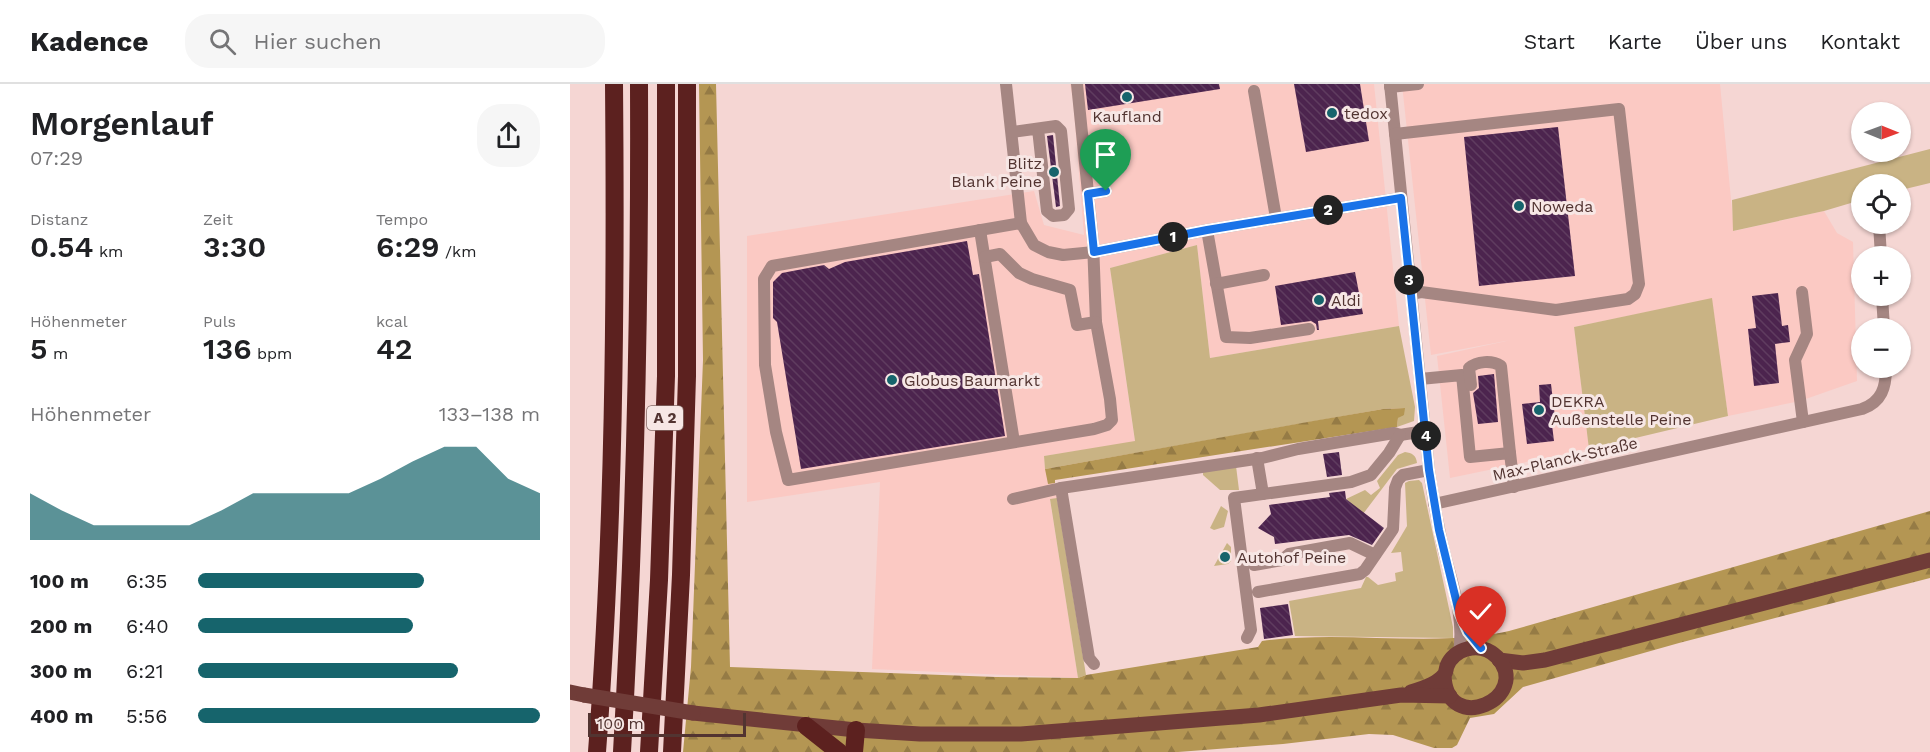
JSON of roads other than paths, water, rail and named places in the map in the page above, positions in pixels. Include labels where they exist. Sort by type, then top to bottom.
[{"type":"highway","points":[[595,752],[600,716],[607,567],[613,358],[614,84]]},
{"type":"highway","name":"A 2","points":[[622,752],[632,581],[638,374],[639,84]]},
{"type":"highway","name":"A 2","points":[[649,752],[659,580],[666,376],[666,84]]},
{"type":"highway","points":[[673,747],[687,376],[687,84]]},
{"type":"highway","points":[[806,726],[839,752]]},
{"type":"highway","points":[[854,752],[856,730]]},
{"type":"main road","points":[[1504,683],[1503,667],[1499,660],[1491,652],[1481,648],[1466,649],[1460,652],[1449,661],[1444,675],[1446,689],[1455,701],[1468,708],[1484,707],[1497,698],[1504,683],[1524,668],[1545,660],[1930,561]]},
{"type":"main road","points":[[1499,660],[1523,663],[1545,660]]},
{"type":"main road","points":[[1401,695],[1426,686],[1444,675]]},
{"type":"main road","points":[[577,693],[693,713],[806,726],[920,734],[1032,733],[1259,715],[1401,695],[1450,696]]},
{"type":"street","points":[[1006,84],[1021,223],[1034,245],[1048,252],[1063,255],[1094,252],[1207,230],[1401,198]]},
{"type":"street","points":[[1021,223],[772,266],[764,279],[765,365],[776,432],[788,480],[1094,429],[1107,425],[1112,420],[1096,322],[1094,252],[1077,84]]},
{"type":"street","points":[[1418,84],[1390,85],[1429,470],[1434,504],[1459,612],[1460,652]]},
{"type":"street","points":[[1254,91],[1276,218]]},
{"type":"street","points":[[1395,134],[1619,109],[1639,284],[1635,294],[1628,299],[1556,310],[1421,292],[1411,294]]},
{"type":"street","points":[[1012,132],[1056,126],[1061,131],[1070,209],[1064,215],[1053,216],[1047,211],[1038,129]]},
{"type":"street","points":[[1083,142],[1100,140]]},
{"type":"street","points":[[1088,194],[1106,191]]},
{"type":"street","points":[[980,230],[1014,442]]},
{"type":"street","points":[[1207,230],[1226,337],[1250,338],[1309,329]]},
{"type":"street","points":[[985,257],[1000,254],[1019,273],[1068,289],[1071,291],[1077,325],[1096,322]]},
{"type":"street","points":[[1216,284],[1264,275]]},
{"type":"street","points":[[1802,292],[1807,334],[1796,360],[1803,422]]},
{"type":"street","points":[[1466,413],[1473,409],[1469,368],[1474,363],[1494,361],[1501,366],[1514,487]]},
{"type":"street","points":[[1420,379],[1462,375],[1470,457],[1510,453]]},
{"type":"street","name":"Max-Planck-Straße","points":[[1434,504],[1862,409],[1872,404],[1880,396],[1885,378]]},
{"type":"street","points":[[1013,499],[1061,488],[1257,458],[1383,434],[1400,435],[1425,431]]},
{"type":"street","points":[[1247,638],[1251,630],[1234,498],[1351,482],[1371,475],[1400,435]]},
{"type":"street","points":[[1257,458],[1263,494]]},
{"type":"street","points":[[1258,592],[1360,574],[1393,529],[1395,488],[1398,480],[1403,475],[1429,470]]},
{"type":"street","points":[[1061,488],[1089,658],[1094,664]]},
{"type":"street","points":[[1254,565],[1282,560],[1289,554],[1350,543],[1375,555]]},
{"type":"street","points":[[1459,612],[1468,632],[1481,648]]},
{"type":"place","name":"Kaufland","points":[[1127,97]]},
{"type":"place","name":"tedox","points":[[1332,113]]},
{"type":"place","name":"Blitz Blank Peine","points":[[1054,172]]},
{"type":"place","name":"Noweda","points":[[1519,206]]},
{"type":"place","name":"Aldi","points":[[1319,300]]},
{"type":"place","name":"Globus Baumarkt","points":[[892,380]]},
{"type":"place","name":"DEKRA Außenstelle Peine","points":[[1539,410]]},
{"type":"place","name":"Autohof Peine","points":[[1225,557]]}]
